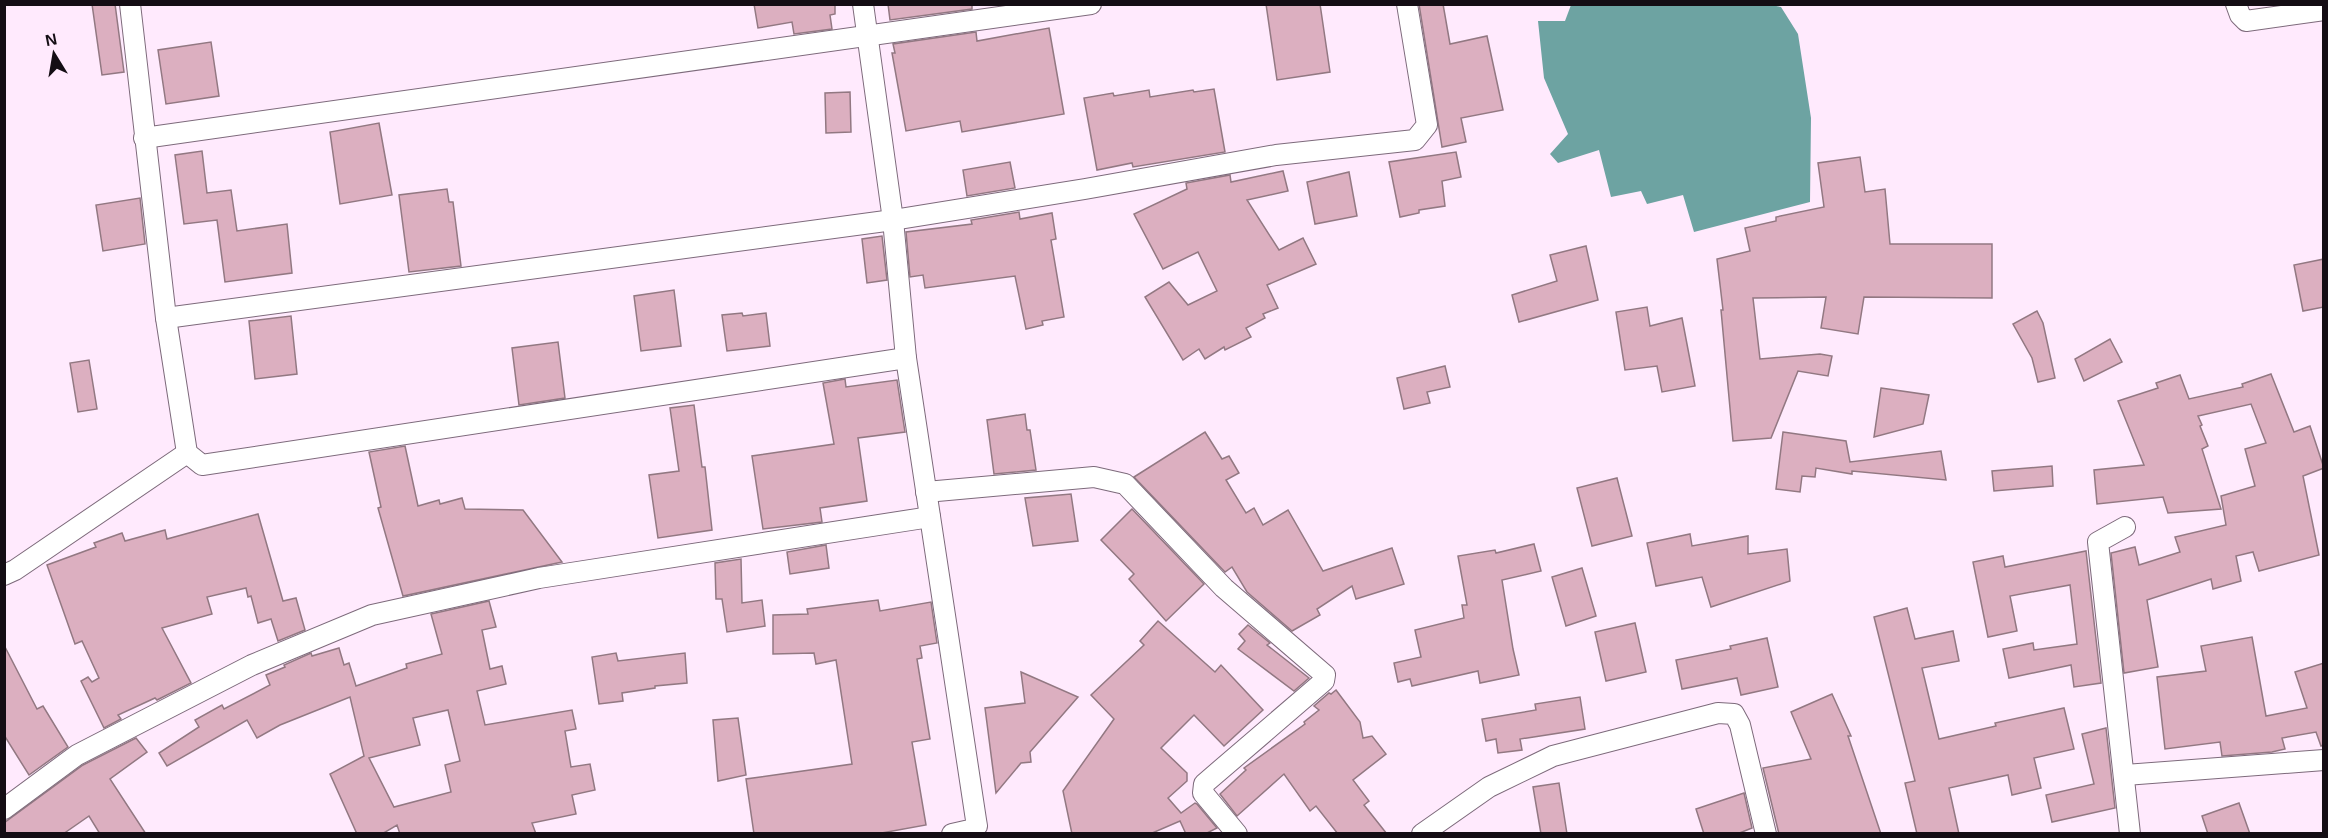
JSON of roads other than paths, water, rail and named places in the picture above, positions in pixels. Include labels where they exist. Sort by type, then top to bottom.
[{"type":"street","points":[[130,4],[166,318],[187,453],[202,465],[906,358]]},
{"type":"street","points":[[863,4],[893,220],[906,358],[976,820],[974,829],[952,834]]},
{"type":"street","points":[[144,138],[1091,4]]},
{"type":"street","points":[[166,318],[893,220],[1276,155],[1415,140],[1427,125],[1407,4]]},
{"type":"street","points":[[2236,4],[2240,15],[2246,21],[2324,10]]},
{"type":"street","points":[[4,575],[15,570],[187,453]]},
{"type":"street","points":[[926,492],[1094,477],[1125,484],[1224,588],[1325,675],[1324,681],[1204,784],[1203,793],[1238,834]]},
{"type":"street","points":[[4,809],[78,755],[252,665],[372,615],[539,579],[930,517]]},
{"type":"street","points":[[2124,527],[2098,542],[2130,834]]},
{"type":"street","points":[[1422,834],[1489,787],[1553,756],[1718,713],[1728,713],[1734,714],[1740,725],[1766,834]]},
{"type":"street","points":[[2125,775],[2324,760]]}]
